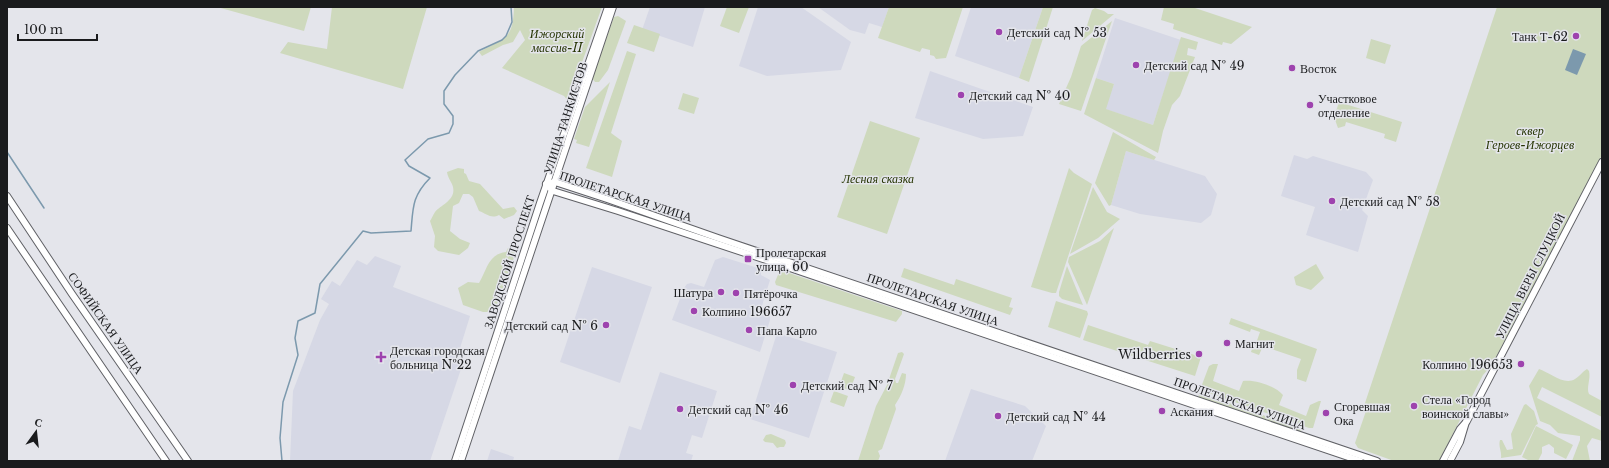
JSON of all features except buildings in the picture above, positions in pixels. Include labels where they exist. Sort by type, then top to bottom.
[{"type":"main road","name":"УЛИЦА ТАНКИСТОВ","points":[[552,191],[611,7]]},
{"type":"main road","name":"УЛИЦА ТАНКИСТОВ","points":[[546,184],[611,7]]},
{"type":"main road","name":"УЛИЦА ВЕРЫ СЛУЦКОЙ","points":[[1450,461],[1460,442],[1467,421],[1602,162]]},
{"type":"main road","name":"ПРОЛЕТАРСКАЯ УЛИЦА","points":[[1360,461],[618,210],[552,191],[546,184],[555,182],[1377,461]]},
{"type":"main road","name":"ЗАВОДСКОЙ ПРОСПЕКТ","points":[[461,461],[546,184]]},
{"type":"main road","name":"ЗАВОДСКОЙ ПРОСПЕКТ","points":[[455,461],[552,191]]},
{"type":"main road","name":"СОФИЙСКАЯ УЛИЦА","points":[[7,196],[72,294],[188,461]]},
{"type":"main road","points":[[7,228],[166,461]]},
{"type":"main road","name":"УЛИЦА ВЕРЫ СЛУЦКОЙ","points":[[1444,461],[1460,429],[1467,421]]},
{"type":"shaded area","points":[[650,7],[705,7],[693,47],[642,30]]},
{"type":"shaded area","points":[[758,7],[801,7],[851,42],[841,70],[767,76],[739,66]]},
{"type":"shaded area","points":[[818,7],[889,7],[882,27],[869,23],[865,34],[850,30]]},
{"type":"shaded area","name":"Детский сад № 53","points":[[971,7],[1043,7],[1019,78],[955,56]]},
{"type":"shaded area","name":"Детский сад № 49","points":[[1115,18],[1181,40],[1153,125],[1105,109],[1114,84],[1096,78]]},
{"type":"shaded area","name":"Детский сад № 40","points":[[930,71],[1033,107],[1023,136],[983,139],[915,118]]},
{"type":"shaded area","points":[[1126,151],[1205,176],[1217,194],[1211,215],[1201,223],[1140,214],[1111,205]]},
{"type":"shaded area","name":"Детский сад № 58","points":[[1294,155],[1307,159],[1313,156],[1366,172],[1373,180],[1362,210],[1368,216],[1358,252],[1306,235],[1315,207],[1281,196]]},
{"type":"shaded area","name":"Детская городская больница №22","points":[[375,256],[401,266],[393,287],[470,316],[456,361],[463,363],[430,461],[290,461],[293,391],[320,320],[329,304],[321,299],[332,281],[340,286],[357,260],[367,265]]},
{"type":"shaded area","points":[[723,257],[761,269],[761,275],[770,280],[760,312],[770,315],[770,320],[760,352],[672,320],[684,288],[687,284],[691,283],[704,287],[715,260]]},
{"type":"shaded area","name":"Детский сад № 6","points":[[592,267],[652,287],[620,383],[560,362]]},
{"type":"shaded area","name":"Детский сад № 7","points":[[777,333],[837,352],[809,438],[750,419]]},
{"type":"shaded area","name":"Детский сад № 46","points":[[660,372],[717,391],[702,438],[692,435],[686,453],[693,455],[691,461],[618,461],[629,426],[641,430]]},
{"type":"shaded area","name":"Детский сад № 44","points":[[971,389],[1025,406],[1046,426],[1032,461],[945,461]]},
{"type":"shaded area","points":[[491,449],[514,457],[513,461],[487,461]]},
{"type":"green space","points":[[217,7],[311,7],[304,31]]},
{"type":"green space","points":[[332,7],[427,7],[403,89],[280,53],[288,42],[327,49]]},
{"type":"green space","name":"Ижорский массив-II","points":[[514,7],[602,7],[568,101],[564,96],[502,68],[525,40],[520,30],[513,42],[503,45],[482,56],[479,52],[506,37],[512,26]]},
{"type":"green space","points":[[727,7],[749,7],[739,33],[720,26]]},
{"type":"green space","points":[[889,7],[963,7],[946,58],[936,59],[934,56],[930,55],[930,50],[922,48],[920,52],[878,38]]},
{"type":"green space","points":[[1043,7],[1053,7],[1029,82],[1019,78]]},
{"type":"green space","points":[[1164,7],[1192,7],[1252,27],[1231,44],[1223,42],[1222,45],[1173,29],[1174,24],[1161,20]]},
{"type":"green space","name":"сквер Героев-Ижорцев","points":[[1497,7],[1602,7],[1602,155],[1492,365],[1483,375],[1439,461],[1394,461],[1358,448],[1355,443],[1366,411],[1363,409]]},
{"type":"green space","points":[[1095,8],[1108,14],[1114,14],[1082,41],[1092,10]]},
{"type":"green space","points":[[618,16],[626,21],[608,70],[599,82],[595,82],[592,78],[614,17]]},
{"type":"green space","points":[[1112,21],[1081,111],[1059,104],[1071,77],[1081,46]]},
{"type":"green space","points":[[634,25],[660,34],[654,52],[627,43]]},
{"type":"green space","points":[[1181,37],[1198,42],[1196,50],[1188,48],[1187,55],[1195,57],[1180,96],[1172,105],[1163,131],[1158,153],[1084,114],[1096,78],[1114,84],[1106,109],[1153,125]]},
{"type":"green space","points":[[1371,39],[1391,45],[1385,64],[1366,58]]},
{"type":"green space","points":[[627,51],[636,54],[611,133],[622,141],[612,177],[586,168]]},
{"type":"green space","points":[[610,82],[589,147],[576,143],[577,140],[574,139],[585,107]]},
{"type":"green space","points":[[683,93],[699,98],[694,114],[678,109]]},
{"type":"green space","points":[[1339,102],[1402,122],[1396,142],[1384,138],[1385,134],[1346,122],[1345,126],[1338,128],[1334,117]]},
{"type":"green space","name":"Лесная сказка","points":[[870,121],[920,138],[887,234],[837,217]]},
{"type":"green space","points":[[1113,132],[1156,157],[1154,160],[1126,151],[1111,205],[1109,206],[1095,183]]},
{"type":"green space","points":[[458,168],[464,169],[464,173],[469,181],[480,184],[503,209],[514,207],[517,211],[514,215],[504,219],[499,215],[489,216],[479,211],[473,197],[469,194],[463,194],[459,203],[453,206],[450,231],[460,239],[470,243],[468,248],[459,255],[438,251],[434,247],[435,236],[430,221],[435,212],[450,199],[452,195],[453,187],[447,172]]},
{"type":"green space","points":[[1069,168],[1074,173],[1092,184],[1056,293],[1052,293],[1031,287]]},
{"type":"green space","points":[[1093,187],[1107,212],[1120,219],[1098,238],[1070,254]]},
{"type":"green space","points":[[1114,228],[1087,305],[1068,262],[1069,257],[1100,241]]},
{"type":"green space","points":[[513,247],[515,252],[513,261],[494,312],[483,312],[463,305],[458,288],[468,282],[479,283],[492,259],[500,253],[506,252],[508,248]]},
{"type":"green space","points":[[1316,264],[1324,278],[1311,290],[1296,285],[1294,277]]},
{"type":"green space","points":[[1067,266],[1083,305],[1062,299],[1059,296]]},
{"type":"green space","points":[[904,268],[954,285],[956,279],[1012,298],[1009,307],[1013,308],[1010,315],[901,277]]},
{"type":"green space","points":[[780,270],[902,311],[902,314],[896,322],[776,285],[775,282]]},
{"type":"green space","points":[[1056,301],[1087,311],[1088,314],[1080,338],[1048,327]]},
{"type":"green space","points":[[1231,318],[1317,349],[1306,382],[1297,379],[1297,370],[1301,359],[1263,346],[1259,355],[1251,352],[1252,349],[1254,349],[1260,332],[1251,329],[1250,332],[1229,324]]},
{"type":"green space","points":[[1088,325],[1148,345],[1150,341],[1201,357],[1195,376],[1083,340]]},
{"type":"green space","points":[[902,352],[904,354],[895,379],[896,383],[898,383],[902,373],[906,374],[905,382],[895,405],[896,409],[882,449],[878,451],[880,456],[878,461],[858,461],[876,406],[887,385],[898,353]]},
{"type":"green space","points":[[1218,364],[1213,381],[1239,391],[1243,381],[1253,381],[1264,384],[1283,395],[1279,405],[1306,416],[1310,405],[1321,401],[1313,428],[1309,428],[1200,390],[1209,366]]},
{"type":"green space","points":[[1539,369],[1566,381],[1575,379],[1587,369],[1589,371],[1588,392],[1602,401],[1602,417],[1542,387],[1537,398],[1602,431],[1602,441],[1592,438],[1587,446],[1590,461],[1572,461],[1580,440],[1580,436],[1558,433],[1550,425],[1540,421],[1529,386]]},
{"type":"green space","points":[[844,373],[855,377],[850,390],[839,387]]},
{"type":"green space","points":[[834,391],[848,396],[844,407],[830,402]]},
{"type":"green space","points":[[1198,392],[1302,429],[1301,432],[1199,397]]},
{"type":"green space","points":[[1526,404],[1534,411],[1538,424],[1536,425],[1521,455],[1501,458],[1499,445],[1500,440],[1502,440],[1507,450],[1513,449],[1511,434],[1524,405]]},
{"type":"green space","points":[[1536,426],[1573,445],[1566,459],[1554,453],[1554,448],[1549,444],[1542,447],[1542,453],[1538,461],[1530,461],[1522,457]]},
{"type":"green space","points":[[771,434],[785,440],[786,443],[784,447],[777,448],[773,443],[765,442],[763,440],[766,435]]},
{"type":"water","points":[[1573,49],[1586,54],[1577,75],[1565,70]]},
{"type":"waterway","points":[[282,461],[280,438],[283,402],[298,355],[295,338],[298,321],[315,313],[320,284],[363,231],[371,233],[411,231],[414,203],[420,191],[430,178],[409,166],[405,160],[428,139],[449,133],[453,124],[453,116],[444,104],[444,91],[455,75],[478,51],[502,40],[506,36],[512,22],[511,7]]},
{"type":"waterway","points":[[7,152],[44,208]]},
{"type":"place","name":"Детский сад № 53","points":[[999,32]]},
{"type":"place","name":"Танк Т-62","points":[[1576,36]]},
{"type":"place","name":"Детский сад № 49","points":[[1136,65]]},
{"type":"place","name":"Восток","points":[[1292,68]]},
{"type":"place","name":"Детский сад № 40","points":[[961,95]]},
{"type":"place","name":"Участковое отделение","points":[[1310,105]]},
{"type":"place","name":"Детский сад № 58","points":[[1332,201]]},
{"type":"place","name":"Пролетарская улица, 60","points":[[748,259]]},
{"type":"place","name":"Шатура","points":[[721,292]]},
{"type":"place","name":"Пятёрочка","points":[[736,293]]},
{"type":"place","name":"Колпино 196657","points":[[694,311]]},
{"type":"place","name":"Детский сад № 6","points":[[606,325]]},
{"type":"place","name":"Папа Карло","points":[[749,330]]},
{"type":"place","name":"Магнит","points":[[1227,343]]},
{"type":"place","name":"Wildberries","points":[[1199,354]]},
{"type":"place","name":"Детская городская больница №22","points":[[381,357]]},
{"type":"place","name":"Колпино 196653","points":[[1521,364]]},
{"type":"place","name":"Детский сад № 7","points":[[793,385]]},
{"type":"place","name":"Стела «Город воинской славы»","points":[[1414,406]]},
{"type":"place","name":"Детский сад № 46","points":[[680,409]]},
{"type":"place","name":"Аскания","points":[[1162,411]]},
{"type":"place","name":"Сгоревшая Ока","points":[[1326,413]]},
{"type":"place","name":"Детский сад № 44","points":[[998,416]]}]
